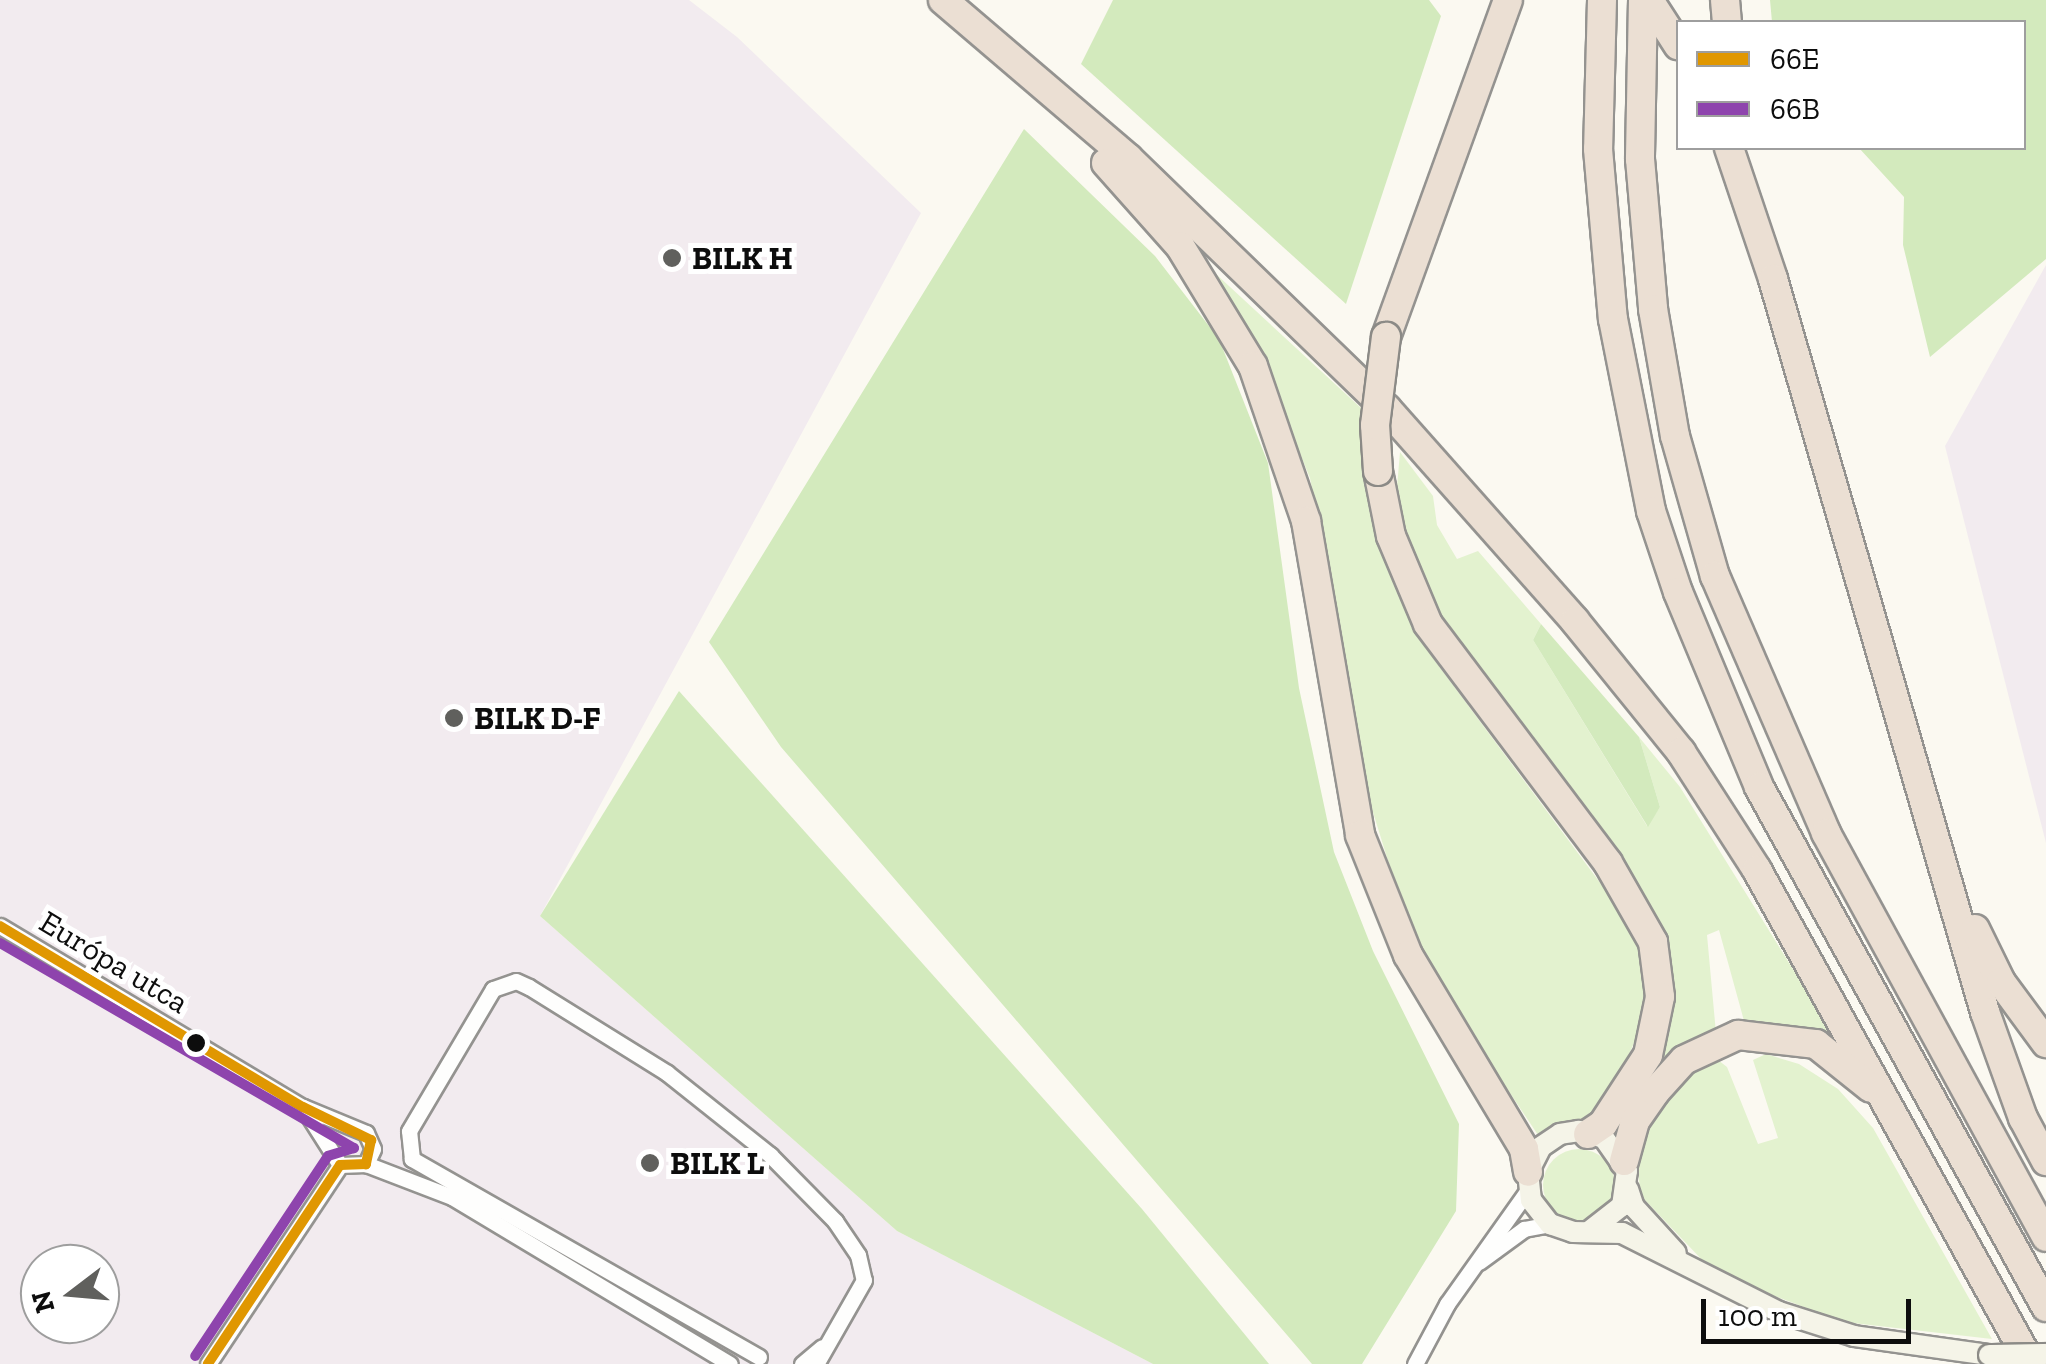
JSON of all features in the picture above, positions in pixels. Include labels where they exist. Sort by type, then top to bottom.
[{"type":"highway","points":[[942,0],[995,40],[1128,158],[1388,409],[1575,620],[1722,810],[1904,1128],[2032,1364]]},
{"type":"highway","points":[[1508,0],[1386,337],[1375,425],[1378,471],[1391,536],[1428,624],[1608,863],[1653,942],[1660,997],[1648,1055],[1636,1079],[1603,1124],[1588,1134]]},
{"type":"highway","points":[[1602,0],[1598,149],[1613,319],[1651,511],[1678,592],[1759,788],[2046,1306]]},
{"type":"highway","points":[[1646,0],[1676,41]]},
{"type":"highway","points":[[1646,0],[1639,140],[1653,309],[1675,436],[1716,576],[1826,833],[2046,1238]]},
{"type":"highway","points":[[995,40],[1180,246],[1253,366],[1306,521],[1360,835],[1408,955],[1524,1149],[1528,1181]]},
{"type":"highway","points":[[1730,150],[1773,279],[2003,1065],[2046,1161]]},
{"type":"highway","points":[[1746,150],[1773,279]]},
{"type":"highway","points":[[1940,855],[2001,982],[2046,1042]]},
{"type":"highway","points":[[1624,1161],[1635,1121],[1684,1060],[1754,1033],[1816,1044],[1853,1069],[1904,1128]]},
{"type":"street","name":"Európa utca","points":[[0,926],[302,1107],[350,1128]]},
{"type":"street","points":[[759,1357],[412,1158],[409,1131],[493,989],[516,982],[529,987],[667,1073],[770,1155],[835,1221],[858,1255],[864,1280],[816,1364]]},
{"type":"street","name":"Európa utca","points":[[302,1107],[332,1145],[340,1165]]},
{"type":"street","points":[[332,1145],[350,1128],[371,1140],[366,1164]]},
{"type":"street","points":[[1415,1364],[1550,1140],[1588,1134],[1611,1144],[1624,1161],[1634,1207],[1684,1262]]},
{"type":"street","points":[[208,1364],[340,1165],[366,1164],[452,1197],[730,1364]]},
{"type":"street","points":[[1528,1181],[1550,1224]]},
{"type":"street","points":[[1592,1230],[1617,1214],[1628,1189]]},
{"type":"street","points":[[1469,1271],[1524,1229],[1550,1224],[1622,1233],[1780,1312],[1854,1336],[1989,1355],[2046,1354]]},
{"type":"street","points":[[802,1364],[838,1330]]},
{"type":"shaded area","points":[[0,0],[689,0],[737,37],[921,213],[540,916],[897,1231],[1153,1364],[0,1364]]},
{"type":"shaded area","points":[[2046,265],[2046,843],[1945,446]]},
{"type":"green space","points":[[1113,0],[1429,0],[1441,16],[1346,304],[1081,64]]},
{"type":"green space","points":[[1770,0],[2046,0],[2046,259],[1930,357],[1903,245],[1904,197],[1861,150],[2026,150],[2026,20],[1772,20]]},
{"type":"green space","points":[[1024,129],[1155,256],[1219,339],[1268,463],[1299,688],[1334,852],[1373,951],[1459,1124],[1456,1211],[1362,1364],[1312,1364],[781,747],[709,642]]},
{"type":"green space","points":[[1203,262],[1361,408],[1367,493],[1387,569],[1435,661],[1627,919],[1648,974],[1642,1024],[1613,1092],[1590,1121],[1554,1125],[1538,1135],[1443,993],[1398,893],[1372,809],[1310,478],[1247,325]]},
{"type":"green space","points":[[1400,452],[1433,496],[1437,525],[1457,559],[1478,551],[1541,624],[1533,640],[1647,826],[1660,807],[1639,737],[1680,787],[1848,1058],[1746,1028],[1719,930],[1707,935],[1716,1033],[1633,1102],[1671,1025],[1660,924],[1624,864],[1438,619],[1407,536],[1397,487]]},
{"type":"green space","points":[[1541,624],[1639,737],[1660,807],[1648,827],[1533,640]]},
{"type":"green space","points":[[679,691],[1142,1209],[1269,1364],[1153,1364],[897,1231],[540,916]]},
{"type":"green space","points":[[1766,1054],[1799,1064],[1838,1089],[1873,1128],[1992,1339],[1844,1322],[1756,1289],[1706,1264],[1641,1196],[1635,1148],[1646,1121],[1690,1072],[1718,1060],[1727,1067],[1758,1144],[1778,1138],[1753,1060]]},
{"type":"green space","points":[[1579,1149],[1604,1160],[1615,1185],[1604,1210],[1579,1221],[1554,1210],[1543,1185],[1554,1160]]},
{"type":"transit line","name":"66E","points":[[0,926],[303,1107],[371,1140],[366,1164],[340,1165],[208,1364]]},
{"type":"transit line","name":"66B","points":[[0,943],[354,1148],[328,1156],[195,1356]]},
{"type":"place","name":"BILK H","points":[[672,258]]},
{"type":"place","name":"BILK D-F","points":[[454,718]]},
{"type":"place","name":"BILK L","points":[[650,1163]]}]
